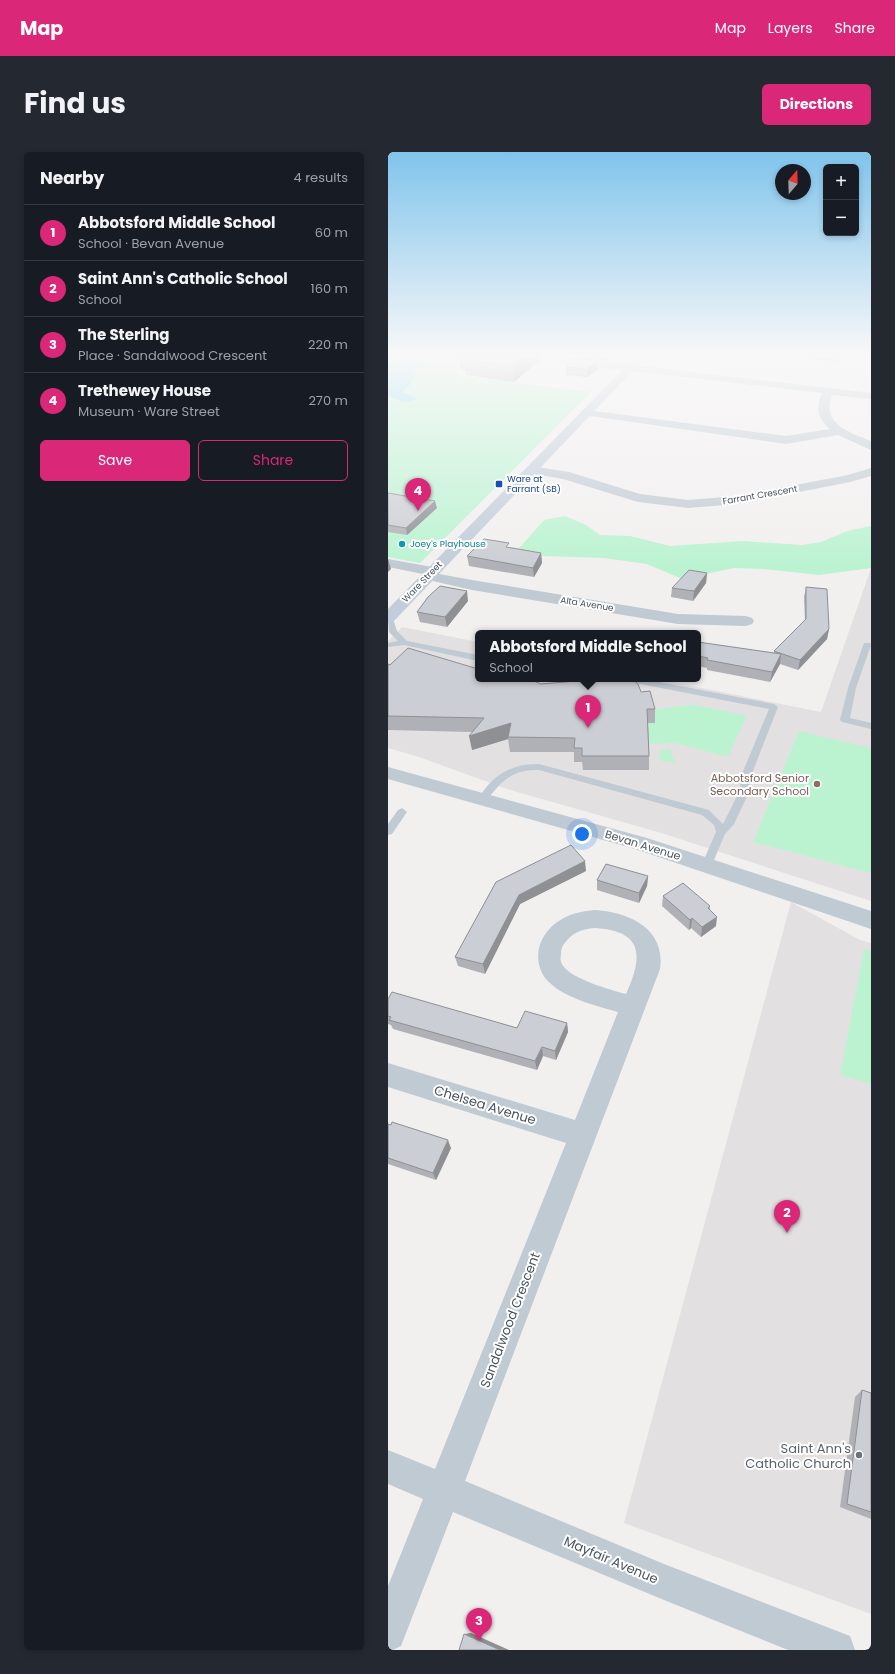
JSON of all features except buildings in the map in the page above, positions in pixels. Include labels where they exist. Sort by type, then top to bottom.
[{"type":"main road","name":"Ware Street","points":[[388,617],[573,427]]},
{"type":"street","points":[[693,427],[786,440],[839,431]]},
{"type":"street","points":[[833,427],[871,446]]},
{"type":"street","name":"Farrant Crescent","points":[[531,470],[565,475],[638,498],[688,504],[737,500],[850,478],[871,472]]},
{"type":"street","name":"Alta Avenue","points":[[388,563],[431,573],[472,585],[678,619],[746,621]]},
{"type":"street","name":"Bevan Avenue","points":[[388,774],[640,843],[707,864],[871,920]]},
{"type":"street","name":"Sandalwood Crescent","points":[[388,1633],[633,1006]]},
{"type":"street","name":"Chelsea Avenue","points":[[388,1075],[582,1135]]},
{"type":"street","name":"Mayfair Avenue","points":[[388,1467],[444,1489],[664,1582],[836,1650]]},
{"type":"lane","points":[[388,617],[392,632],[404,643]]},
{"type":"lane","points":[[388,645],[404,643],[475,657]]},
{"type":"lane","points":[[867,645],[852,688],[845,720],[871,726]]},
{"type":"lane","points":[[646,682],[774,706],[744,781],[746,788],[729,824],[721,832],[707,864]]},
{"type":"lane","points":[[483,799],[495,782],[511,771],[527,766],[538,767],[705,812],[718,823],[721,832]]},
{"type":"lane","points":[[388,830],[402,812]]},
{"type":"shaded area","points":[[871,568],[871,901],[658,832],[510,790],[416,756],[388,748],[388,641],[402,627],[475,641],[475,682],[672,682],[821,712]]},
{"type":"shaded area","points":[[791,902],[860,940],[871,943],[871,1614],[624,1523]]},
{"type":"green space","points":[[388,427],[556,427],[420,563],[388,557]]},
{"type":"green space","points":[[565,516],[586,525],[600,535],[630,536],[670,546],[743,541],[802,545],[821,542],[847,531],[871,526],[871,568],[819,575],[764,569],[734,568],[682,579],[647,564],[604,558],[513,555],[544,520]]},
{"type":"green space","points":[[695,705],[744,715],[746,717],[729,755],[725,756],[675,743],[648,744],[647,710]]},
{"type":"green space","points":[[799,731],[871,748],[871,873],[753,842]]},
{"type":"green space","points":[[670,749],[675,763],[661,761],[659,751]]},
{"type":"green space","points":[[864,949],[871,951],[871,1084],[840,1075]]},
{"type":"place","name":"Ware at Farrant (SB)","points":[[499,484]]},
{"type":"place","name":"Trethewey House","points":[[418,511]]},
{"type":"place","name":"Joey's Playhouse","points":[[402,544]]},
{"type":"place","name":"Abbotsford Middle School","points":[[588,728]]},
{"type":"place","name":"Abbotsford Senior Secondary School","points":[[817,784]]},
{"type":"place","name":"Saint Ann's Catholic School","points":[[787,1233]]},
{"type":"place","name":"Saint Ann's Catholic Church","points":[[859,1455]]},
{"type":"place","name":"The Sterling","points":[[479,1641]]}]
